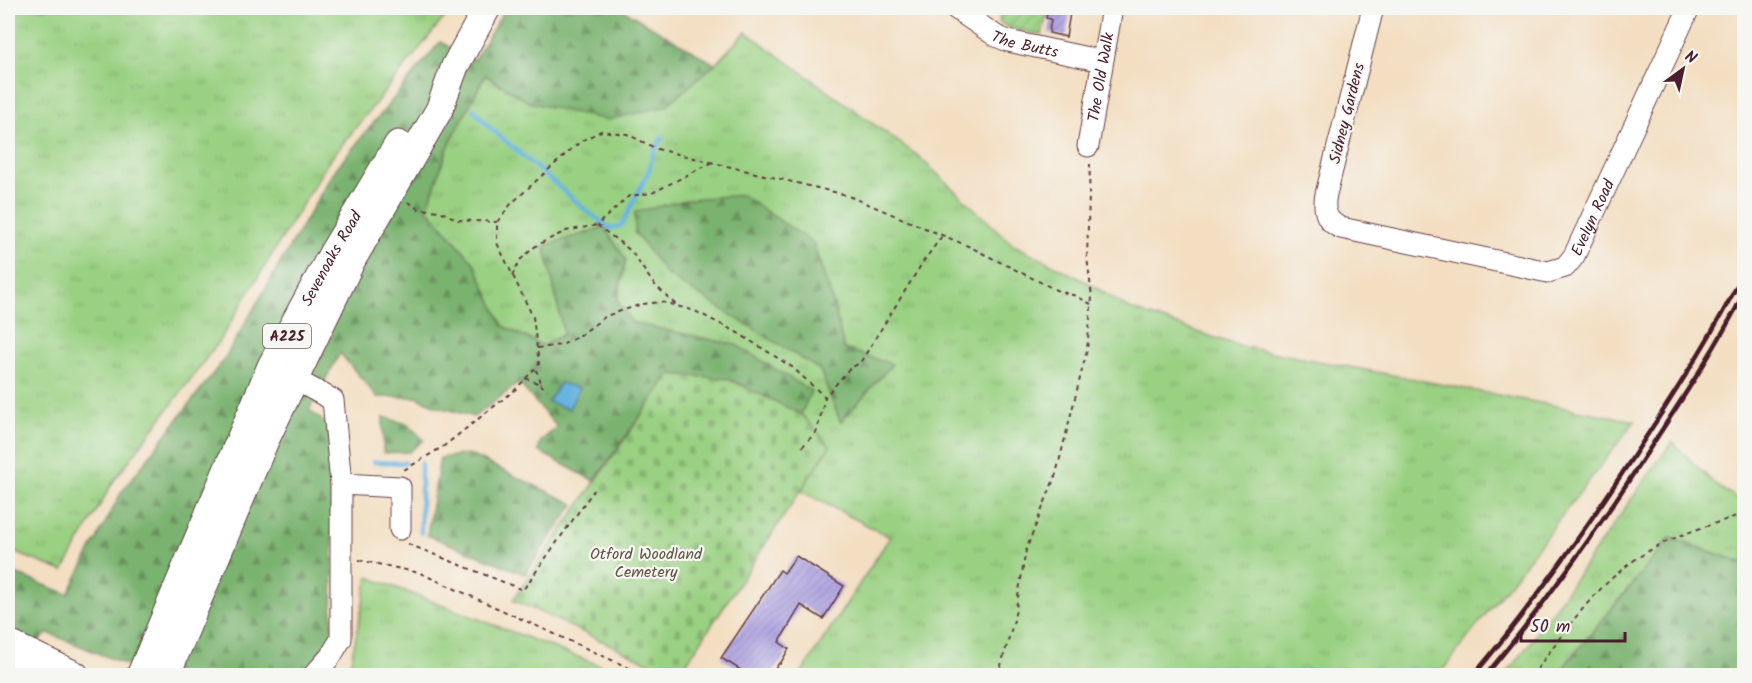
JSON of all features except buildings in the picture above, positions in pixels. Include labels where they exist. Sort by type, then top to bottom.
[{"type":"highway","points":[[8,645],[74,675]]},
{"type":"highway","points":[[8,671],[17,675]]},
{"type":"main road","name":"Sevenoaks Road","points":[[172,633],[241,433],[270,366],[333,252],[417,114],[455,66],[488,8]]},
{"type":"main road","name":"Sevenoaks Road","points":[[172,633],[352,260],[439,110],[455,66]]},
{"type":"main road","name":"A225","points":[[140,675],[172,633]]},
{"type":"main road","name":"A225","points":[[166,675],[172,633]]},
{"type":"street","name":"The Butts","points":[[955,8],[996,36],[1008,41],[1102,61]]},
{"type":"street","name":"The Old Walk","points":[[1088,146],[1112,8]]},
{"type":"street","name":"Sidney Gardens","points":[[1328,218],[1324,206],[1326,194],[1373,8]]},
{"type":"street","name":"Evelyn Road","points":[[1328,218],[1341,228],[1537,271],[1550,272],[1563,268],[1575,254],[1689,8]]},
{"type":"street","points":[[270,366],[333,400],[341,484],[341,639],[330,657],[313,675]]},
{"type":"street","points":[[341,484],[400,487],[400,529]]},
{"type":"path","points":[[400,487],[404,470],[444,446],[516,389],[539,364],[533,317],[497,243],[497,222],[511,204],[541,176],[581,141],[600,131],[627,134],[657,149],[846,195],[968,246],[1056,290],[1076,296],[1091,304]]},
{"type":"path","points":[[998,675],[1014,620],[1026,550],[1056,474],[1085,358],[1092,292],[1087,257],[1091,159],[1088,146]]},
{"type":"path","points":[[512,276],[520,260],[537,245],[566,231],[597,225],[629,196],[652,193],[711,163]]},
{"type":"path","points":[[392,191],[419,209],[440,211],[458,220],[497,222]]},
{"type":"path","points":[[597,225],[631,251],[653,283],[678,307]]},
{"type":"path","points":[[802,447],[817,431],[825,397],[850,368],[860,363],[923,262],[942,236]]},
{"type":"path","points":[[537,348],[562,345],[579,336],[606,316],[642,304],[662,302],[695,311],[738,333],[792,367],[825,397]]},
{"type":"path","points":[[535,370],[540,384]]},
{"type":"path","points":[[525,378],[540,384],[547,390]]},
{"type":"path","points":[[400,529],[407,543],[523,590],[594,490]]},
{"type":"path","points":[[1532,675],[1578,612],[1622,568],[1656,546],[1744,514]]},
{"type":"path","points":[[342,556],[420,573],[647,675]]},
{"type":"green space","points":[[8,8],[452,8],[328,162],[220,340],[113,482],[63,571],[8,550]]},
{"type":"green space","points":[[506,8],[620,8],[715,64],[666,106],[607,120],[528,102],[485,75],[448,147],[427,208],[474,263],[503,326],[543,346],[564,334],[545,246],[604,227],[626,260],[617,300],[632,323],[736,345],[811,391],[801,414],[728,379],[670,374],[594,481],[538,451],[541,441],[557,427],[519,383],[474,417],[436,406],[417,397],[377,397],[340,353],[309,410],[329,426],[333,552],[332,635],[322,675],[152,675],[48,633],[8,669],[8,571],[68,594],[121,493],[225,358],[334,171],[440,42],[474,60]]},
{"type":"green space","points":[[1001,8],[1048,8],[1042,35],[1010,28],[999,22]]},
{"type":"green space","points":[[746,32],[918,156],[1012,244],[1090,284],[1130,309],[1239,346],[1635,421],[1439,675],[800,675],[890,537],[799,490],[829,446],[801,414],[810,391],[735,345],[632,323],[617,300],[626,260],[545,247],[564,334],[543,346],[503,326],[474,263],[427,208],[448,147],[485,75],[528,102],[715,64]],"holes":[[[833,302],[844,349],[840,421],[820,370]]]},
{"type":"green space","points":[[742,195],[813,243],[833,302],[844,349],[892,364],[841,422],[820,370],[667,275],[635,233],[635,212],[690,199]]},
{"type":"green space","name":"Otford Woodland Cemetery","points":[[670,374],[728,379],[801,414],[830,446],[678,676],[513,600]]},
{"type":"green space","points":[[383,417],[407,424],[424,440],[409,452],[383,453]]},
{"type":"green space","points":[[1672,442],[1718,487],[1744,502],[1744,563],[1670,538],[1557,675],[1504,676],[1517,661]]},
{"type":"green space","points":[[468,454],[574,504],[525,574],[427,535],[440,458]]},
{"type":"green space","points":[[1670,538],[1744,563],[1744,675],[1557,675]]},
{"type":"green space","points":[[368,577],[625,675],[348,675]]},
{"type":"water","points":[[560,383],[579,388],[569,409],[548,402]]},
{"type":"waterway","points":[[473,109],[488,126],[611,229],[622,225],[650,168],[653,153],[662,137]]},
{"type":"waterway","points":[[373,462],[405,463]]},
{"type":"waterway","points":[[421,463],[421,533]]},
{"type":"railway","points":[[1473,676],[1541,590],[1604,501],[1697,357],[1744,272]]},
{"type":"railway","points":[[1485,676],[1552,591],[1614,502],[1701,368],[1744,293]]}]
